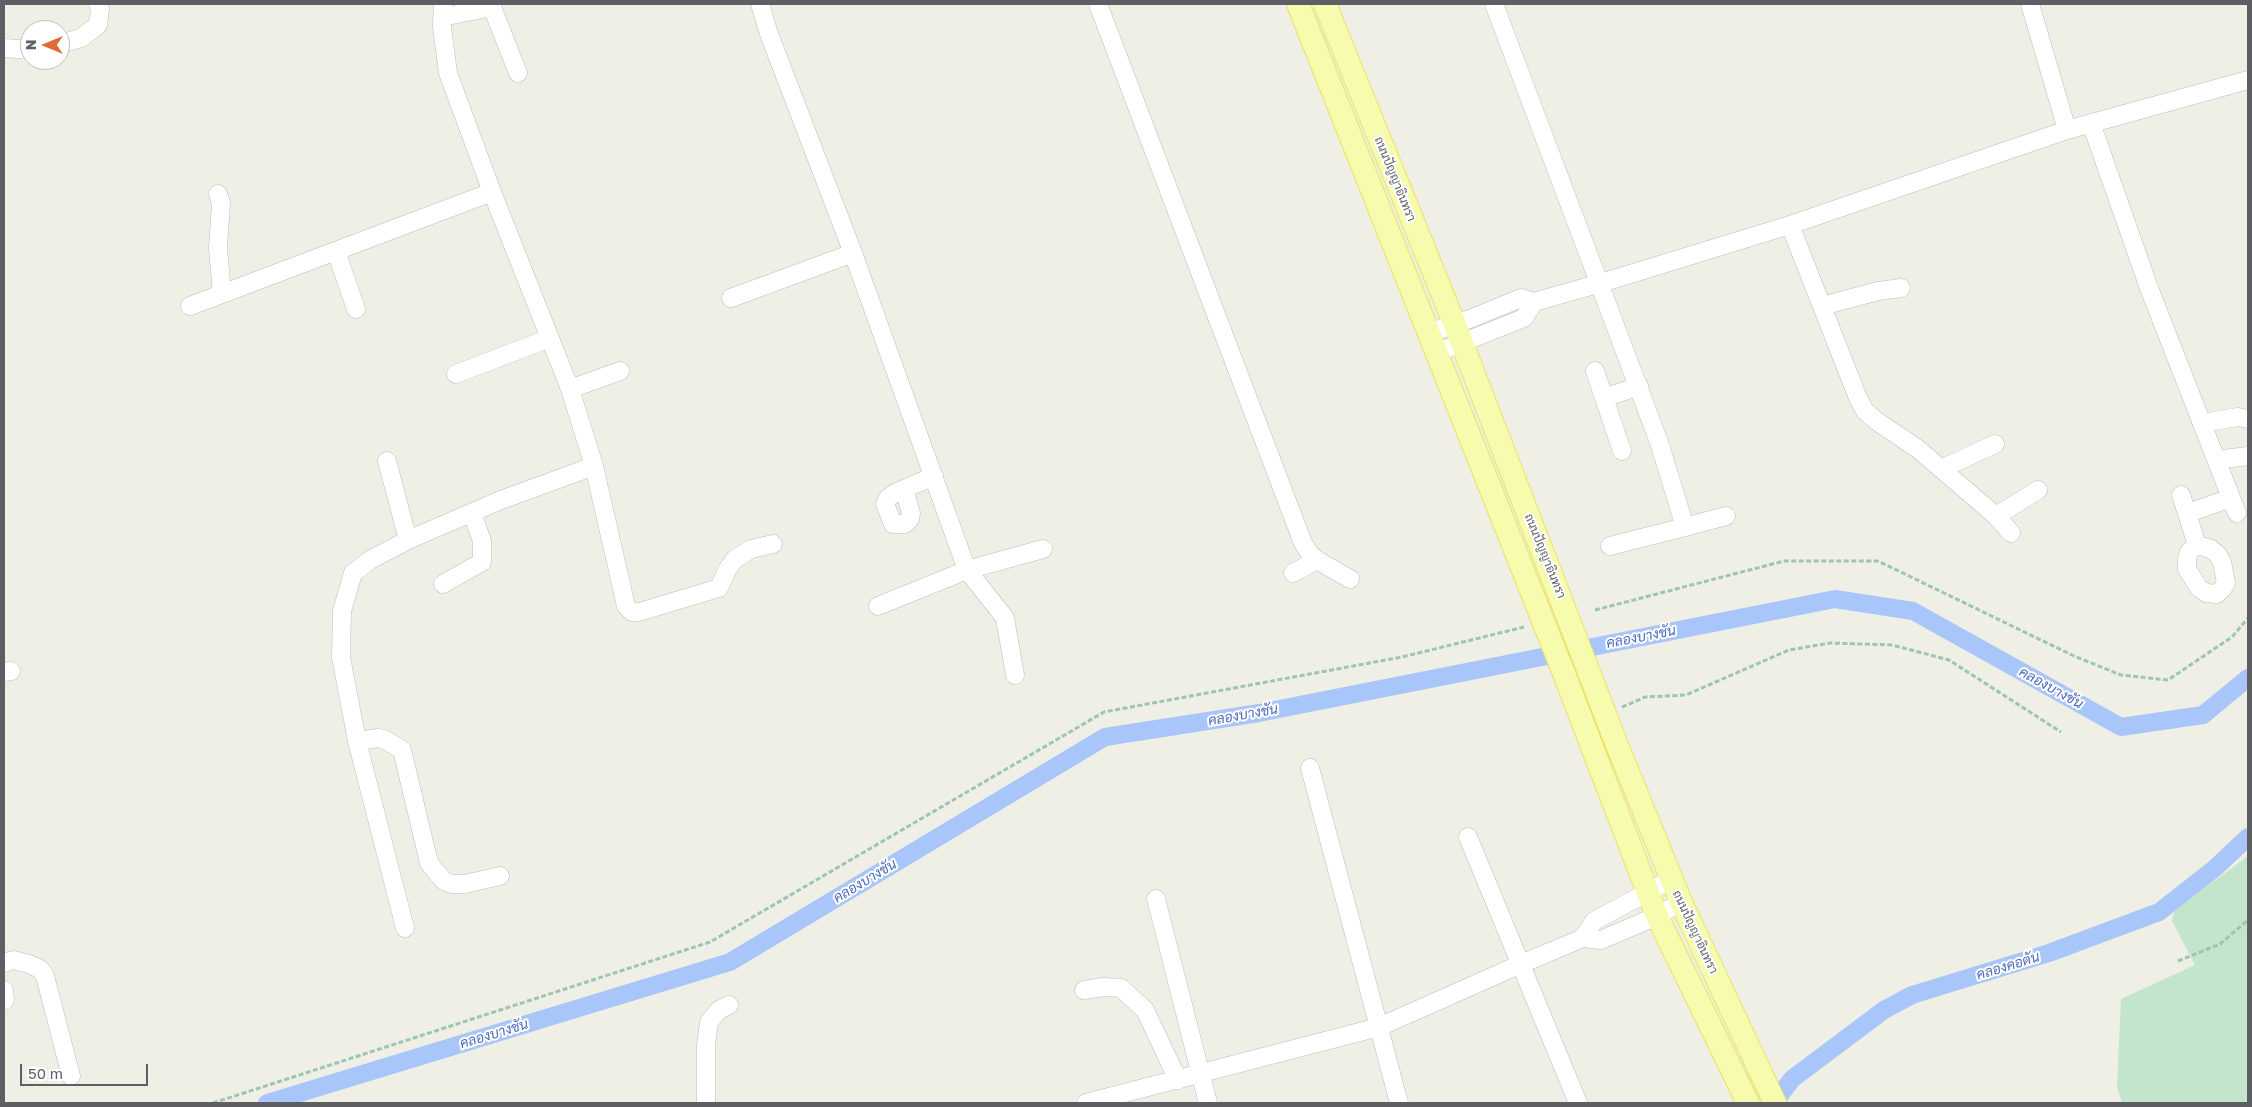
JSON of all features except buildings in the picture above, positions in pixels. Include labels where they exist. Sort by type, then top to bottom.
[{"type":"main road","name":"ถนนปัญญาอินทรา","points":[[1298,4],[1539,608],[1657,916],[1748,1103]]},
{"type":"main road","name":"ถนนปัญญาอินทรา","points":[[1325,4],[1458,334],[1562,598],[1602,708],[1681,902],[1775,1103]]},
{"type":"street","points":[[70,41],[80,38],[98,25],[100,9],[98,4]]},
{"type":"street","points":[[760,4],[769,34],[853,253],[967,570],[1005,618],[1015,675]]},
{"type":"street","points":[[1098,4],[1303,543],[1310,554],[1317,560],[1350,579]]},
{"type":"street","points":[[1494,4],[1639,386],[1659,442],[1685,527]]},
{"type":"street","points":[[2030,4],[2067,130]]},
{"type":"street","points":[[518,73],[496,5],[442,10],[448,73],[492,192],[570,389],[594,466],[626,606],[632,612],[640,612],[719,588],[735,558],[751,549],[774,544]]},
{"type":"street","points":[[4,48],[20,49]]},
{"type":"street","points":[[1433,342],[1458,334],[1521,298],[1534,302],[1601,283],[1790,225],[2067,130],[2248,80]]},
{"type":"street","points":[[2091,123],[2150,288],[2234,506],[2188,514]]},
{"type":"street","points":[[190,306],[492,192]]},
{"type":"street","points":[[218,194],[221,203],[218,248],[222,294]]},
{"type":"street","points":[[1790,225],[1858,398],[1865,411],[1918,449],[1996,516],[2012,533]]},
{"type":"street","points":[[336,251],[356,309]]},
{"type":"street","points":[[731,298],[853,253]]},
{"type":"street","points":[[1822,306],[1878,291],[1901,288]]},
{"type":"street","points":[[456,374],[550,338]]},
{"type":"street","points":[[570,389],[620,371]]},
{"type":"street","points":[[1595,371],[1622,451]]},
{"type":"street","points":[[1604,398],[1639,386]]},
{"type":"street","points":[[2202,424],[2238,417],[2248,419]]},
{"type":"street","points":[[1941,469],[1995,444]]},
{"type":"street","points":[[2216,460],[2248,456]]},
{"type":"street","points":[[387,461],[408,540]]},
{"type":"street","points":[[406,928],[357,741],[341,656],[342,611],[353,573],[370,560],[408,540],[594,466]]},
{"type":"street","points":[[904,489],[934,476]]},
{"type":"street","points":[[1996,516],[2038,490]]},
{"type":"street","points":[[2181,496],[2197,545]]},
{"type":"street","points":[[443,584],[482,562],[482,541],[472,513]]},
{"type":"street","points":[[1610,546],[1726,516]]},
{"type":"street","points":[[878,606],[967,570],[1043,549]]},
{"type":"street","points":[[1293,573],[1317,560]]},
{"type":"street","points":[[357,741],[384,739],[402,750],[429,863],[444,881],[452,884],[465,884],[500,876]]},
{"type":"street","points":[[1310,768],[1399,1103]]},
{"type":"street","points":[[1468,837],[1578,1103]]},
{"type":"street","points":[[1583,938],[1594,921],[1672,879]]},
{"type":"street","points":[[1156,899],[1208,1103]]},
{"type":"street","points":[[1086,1103],[1379,1028],[1583,938],[1601,940],[1657,916],[1681,902]]},
{"type":"street","points":[[4,963],[12,960],[29,964],[40,969],[45,976],[71,1076]]},
{"type":"street","points":[[1084,990],[1104,987],[1121,988],[1146,1010],[1178,1080]]},
{"type":"street","points":[[706,1103],[706,1046],[709,1022],[719,1010],[729,1005]]},
{"type":"path","points":[[1595,610],[1784,561],[1878,561],[2074,656],[2121,675],[2168,680],[2232,637],[2248,618]]},
{"type":"path","points":[[213,1103],[710,942],[1104,712],[1402,657],[1524,627]]},
{"type":"path","points":[[1602,708],[1645,697],[1686,695],[1788,650],[1830,643],[1892,645],[1949,660],[2061,732]]},
{"type":"path","points":[[2178,961],[2220,944],[2248,920]]},
{"type":"green space","points":[[2248,856],[2248,1103],[2122,1103],[2117,1087],[2121,999],[2195,965],[2172,921],[2174,911]]},
{"type":"waterway","name":"คลองบางชัน","points":[[267,1103],[730,962],[1105,737],[1259,713],[1835,599],[1913,611],[2121,727],[2203,715],[2248,678]]},
{"type":"waterway","name":"คลองคอตัน","points":[[1774,1103],[1792,1079],[1884,1010],[1912,995],[2049,953],[2159,912],[2214,869],[2248,837]]}]
